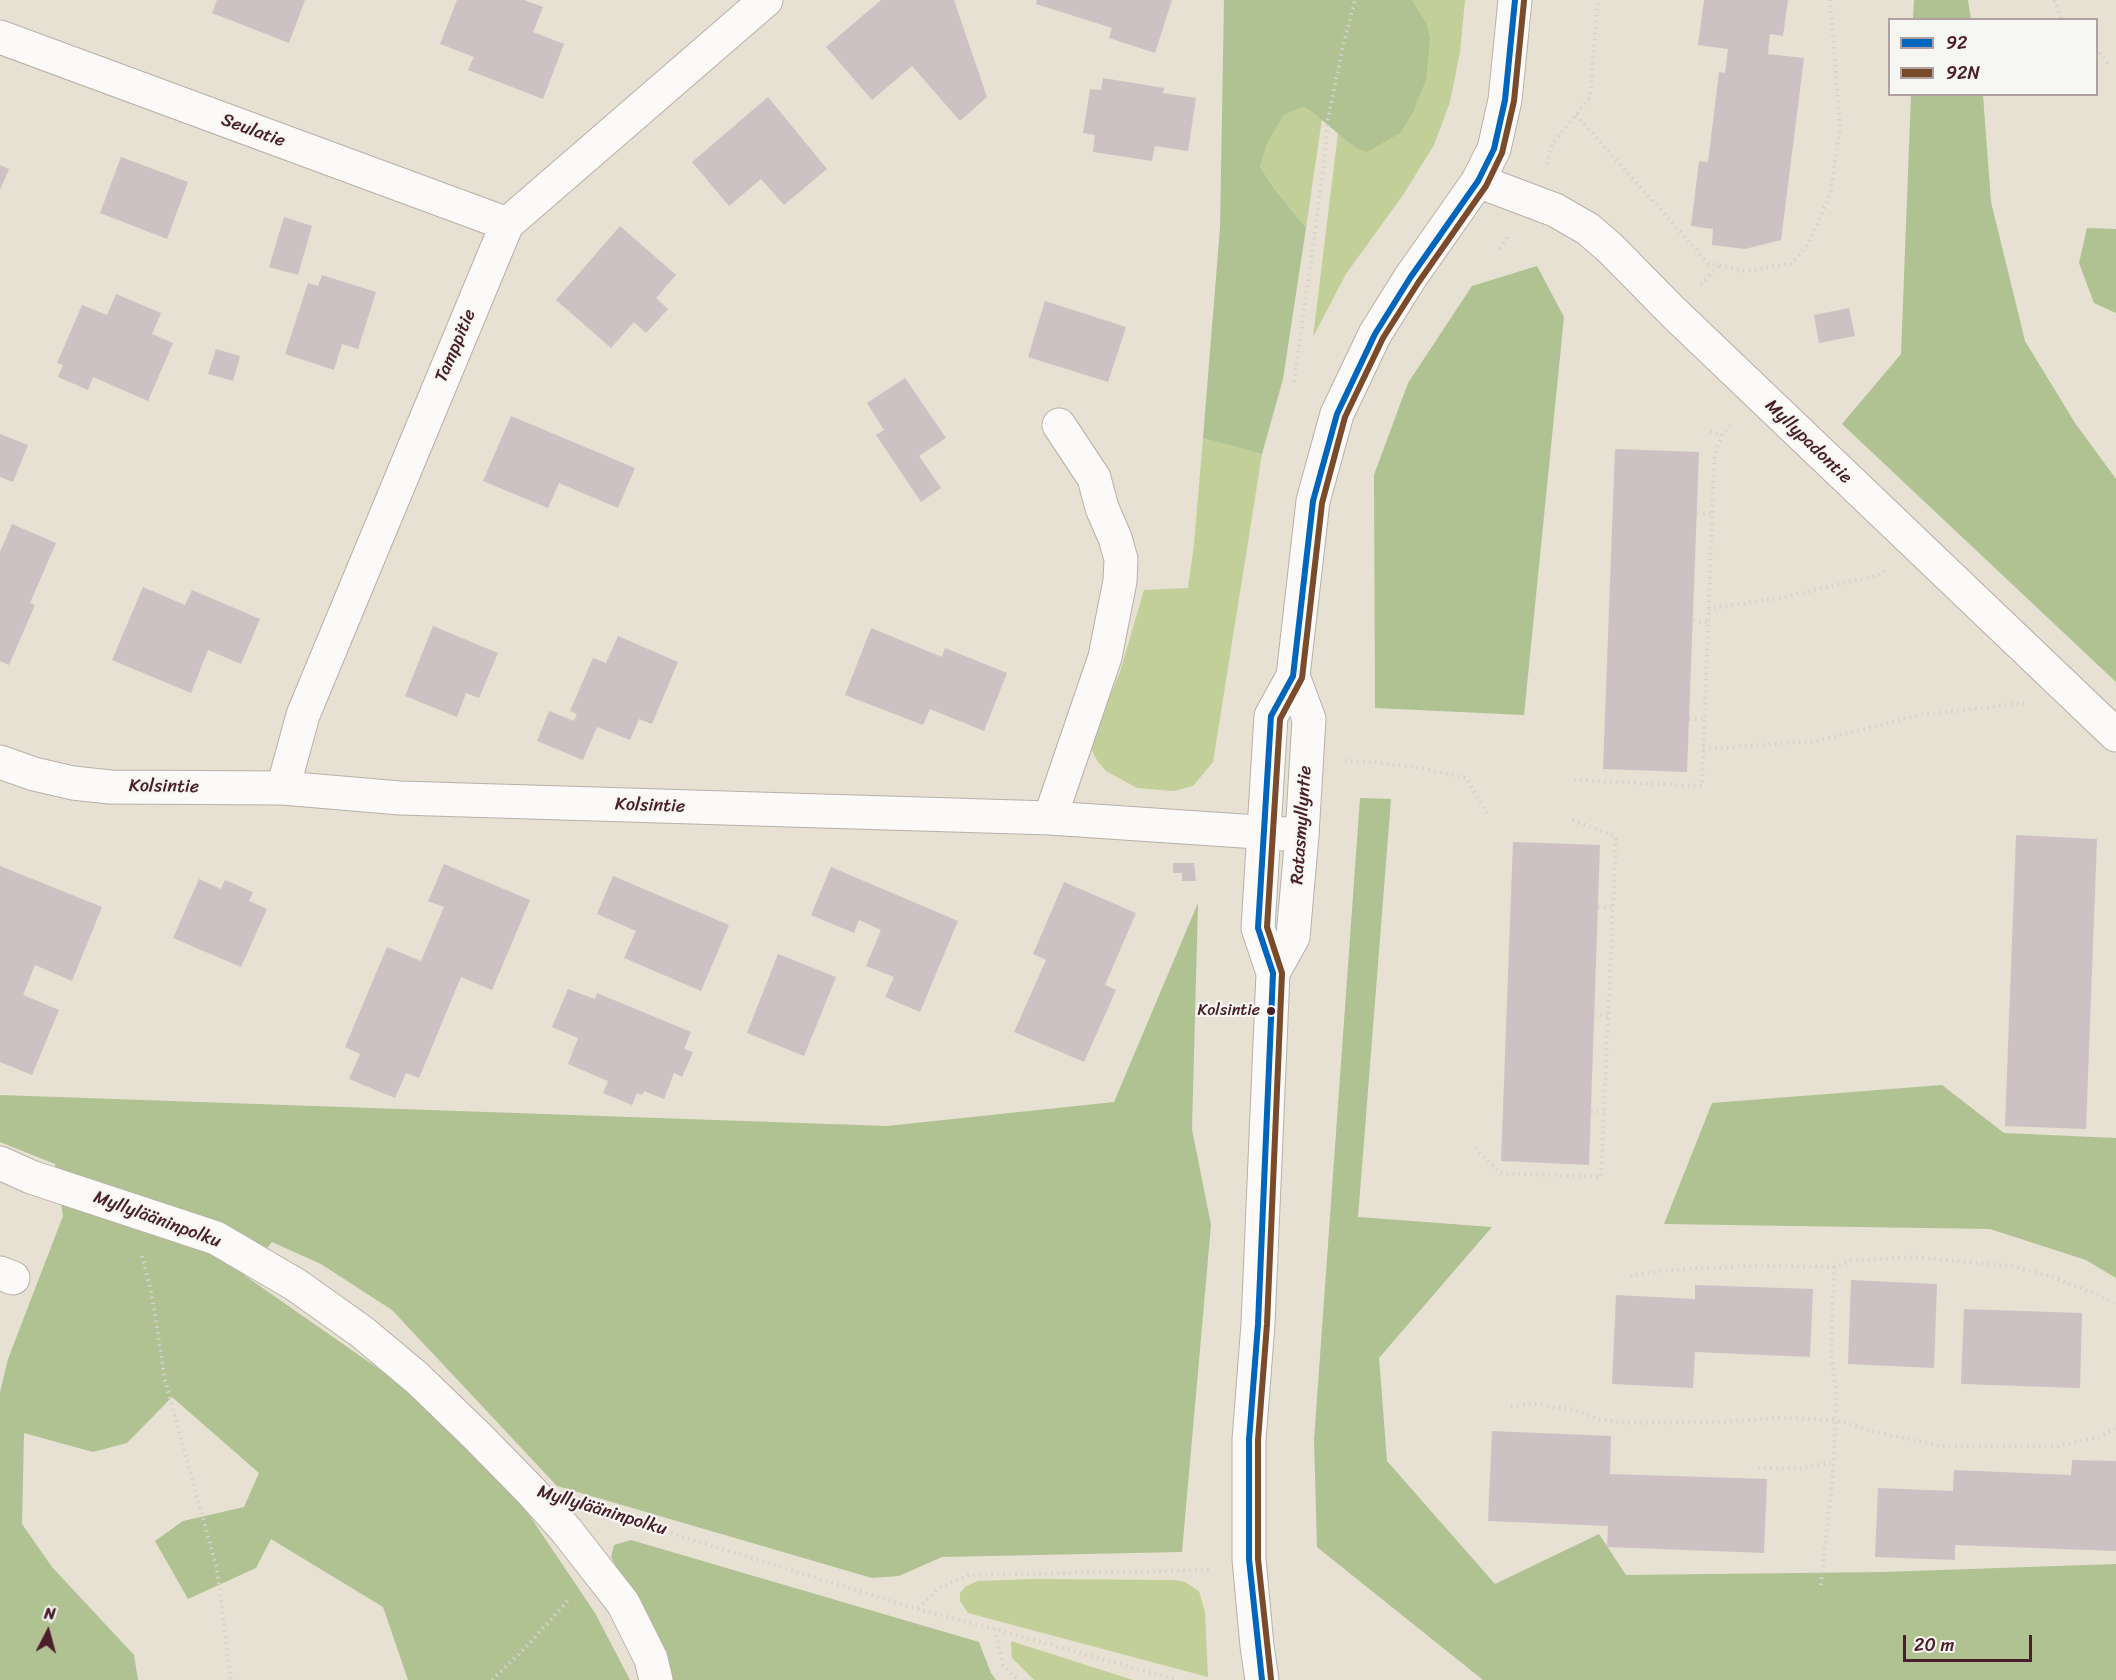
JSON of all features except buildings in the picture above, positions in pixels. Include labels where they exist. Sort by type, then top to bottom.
[{"type":"street","name":"Tamppitie","points":[[283,788],[303,714],[507,224],[766,0]]},
{"type":"street","name":"Ratasmyllyntie","points":[[1262,1680],[1249,1559],[1249,1440],[1258,1324],[1273,972],[1258,928],[1270,716],[1293,676],[1313,501],[1337,414],[1375,334],[1410,278],[1478,181],[1494,149],[1505,100],[1515,0]]},
{"type":"street","name":"Seulatie","points":[[0,37],[507,224]]},
{"type":"street","name":"Myllypadontie","points":[[1478,181],[1555,210],[1588,229],[2116,735]]},
{"type":"street","points":[[1050,818],[1105,657],[1120,581],[1121,559],[1102,508],[1094,478],[1059,425]]},
{"type":"street","name":"Ratasmyllyntie","points":[[1273,972],[1293,937],[1302,835],[1309,719],[1293,676]]},
{"type":"street","name":"Kolsintie","points":[[0,762],[34,774],[73,783],[110,787],[283,788],[400,798],[1050,818],[1302,835]]},
{"type":"street","name":"Myllylääninpolku","points":[[0,1163],[31,1177],[216,1238],[296,1285],[362,1332],[417,1378],[530,1490],[566,1530],[623,1603],[651,1659],[656,1680]]},
{"type":"path","points":[[1294,382],[1324,165],[1328,119],[1355,0]]},
{"type":"path","points":[[1552,144],[1590,97],[1598,0]]},
{"type":"path","points":[[1575,115],[1708,263],[1744,271],[1791,264],[1808,243],[1830,195],[1840,127],[1830,0]]},
{"type":"path","points":[[2054,0],[2061,18]]},
{"type":"path","points":[[2098,49],[2111,67]]},
{"type":"path","points":[[1695,292],[1719,266]]},
{"type":"path","points":[[1574,780],[1702,786],[1715,453],[1722,435],[1732,424]]},
{"type":"path","points":[[1710,432],[1722,435]]},
{"type":"path","points":[[1697,513],[1712,514]]},
{"type":"path","points":[[1708,609],[1785,597],[1829,587],[1878,575],[1893,565]]},
{"type":"path","points":[[1693,621],[1708,622]]},
{"type":"path","points":[[1703,749],[1817,741],[1918,715],[2026,702]]},
{"type":"path","points":[[1689,718],[1704,719]]},
{"type":"path","points":[[1342,761],[1416,766],[1466,778],[1489,816]]},
{"type":"path","points":[[1475,1148],[1500,1173],[1601,1177],[1616,837],[1572,820]]},
{"type":"path","points":[[1598,907],[1613,907]]},
{"type":"path","points":[[1594,1015],[1608,1016]]},
{"type":"path","points":[[1591,1111],[1604,1112]]},
{"type":"path","points":[[125,1207],[152,1295],[165,1380],[217,1569],[231,1680]]},
{"type":"path","points":[[1630,1276],[1680,1269],[1752,1266],[1834,1267],[1853,1260],[1917,1257],[2010,1266],[2050,1276],[2116,1304]]},
{"type":"path","points":[[1821,1585],[1834,1462],[1836,1390],[1831,1355],[1834,1267]]},
{"type":"path","points":[[1511,1406],[1534,1404],[1571,1409],[1598,1419],[1624,1423],[1719,1422],[1777,1418],[1835,1420],[1940,1446],[2058,1446],[2100,1437],[2116,1428]]},
{"type":"path","points":[[1758,1468],[1799,1469],[1834,1462]]},
{"type":"path","name":"Myllylääninpolku","points":[[598,1511],[917,1609],[1177,1680]]},
{"type":"path","points":[[492,1680],[529,1644],[596,1570]]},
{"type":"path","points":[[917,1609],[939,1588],[969,1575],[1215,1570]]},
{"type":"path","points":[[995,1629],[1003,1665],[1018,1680]]},
{"type":"green space","points":[[1224,0],[1412,0],[1426,22],[1430,38],[1426,80],[1412,114],[1400,133],[1367,152],[1354,147],[1304,107],[1284,115],[1268,141],[1260,167],[1275,190],[1306,228],[1283,379],[1262,454],[1203,438],[1220,228]]},
{"type":"green space","points":[[1412,0],[1465,0],[1460,52],[1450,102],[1434,145],[1403,195],[1346,274],[1313,337],[1338,133],[1354,147],[1426,22]]},
{"type":"green space","points":[[1914,0],[1968,0],[1971,18],[1913,18]]},
{"type":"green space","points":[[1911,96],[1983,96],[1991,202],[2025,341],[2075,423],[2116,479],[2116,682],[1842,424],[1901,354]]},
{"type":"green space","points":[[1304,107],[1322,119],[1306,228],[1275,190],[1260,167],[1268,140],[1284,115]]},
{"type":"green space","points":[[2087,228],[2116,229],[2116,313],[2094,303],[2079,263]]},
{"type":"green space","points":[[1537,266],[1564,317],[1524,715],[1375,708],[1374,475],[1408,383],[1472,286]]},
{"type":"green space","points":[[1203,438],[1262,454],[1213,762],[1193,786],[1174,791],[1137,788],[1106,771],[1092,751],[1092,738],[1120,672],[1144,590],[1188,588]]},
{"type":"green space","points":[[1360,798],[1391,799],[1358,1217],[1492,1227],[1379,1358],[1387,1461],[1495,1584],[1599,1534],[1626,1575],[1882,1572],[2116,1564],[2116,1680],[1483,1680],[1317,1547],[1314,1440]]},
{"type":"green space","points":[[1198,903],[1192,1129],[1211,1225],[1182,1552],[942,1557],[899,1576],[872,1578],[557,1486],[392,1310],[321,1264],[272,1242],[244,1275],[406,1388],[513,1491],[595,1613],[630,1680],[408,1680],[383,1607],[271,1539],[256,1568],[188,1599],[155,1541],[183,1521],[244,1507],[259,1473],[172,1397],[127,1443],[93,1452],[24,1433],[22,1524],[52,1567],[134,1655],[138,1680],[0,1680],[0,1392],[8,1359],[63,1216],[55,1164],[0,1142],[0,1095],[887,1126],[1114,1102]]},
{"type":"green space","points":[[1942,1085],[2004,1133],[2116,1138],[2116,1278],[2086,1260],[1990,1229],[1664,1224],[1712,1103]]},
{"type":"green space","points":[[631,1540],[979,1642],[996,1680],[668,1680],[650,1630],[611,1557],[614,1545]]},
{"type":"green space","points":[[1034,1579],[1185,1582],[1199,1591],[1205,1612],[1208,1677],[968,1613],[960,1601],[960,1593],[966,1586],[978,1581]]},
{"type":"green space","points":[[1011,1641],[1133,1680],[1034,1680],[1012,1658]]},
{"type":"transit line","name":"92","points":[[1262,1680],[1249,1559],[1249,1440],[1258,1324],[1273,973],[1258,928],[1271,716],[1293,676],[1313,501],[1337,414],[1375,334],[1410,278],[1478,181],[1494,149],[1505,100],[1515,0]]},
{"type":"transit line","name":"92N","points":[[1271,1679],[1258,1559],[1258,1440],[1267,1324],[1282,973],[1267,927],[1280,719],[1302,678],[1322,503],[1345,417],[1383,338],[1418,283],[1486,186],[1502,153],[1514,101],[1524,1]]},
{"type":"place","name":"Kolsintie","points":[[1271,1011]]}]
